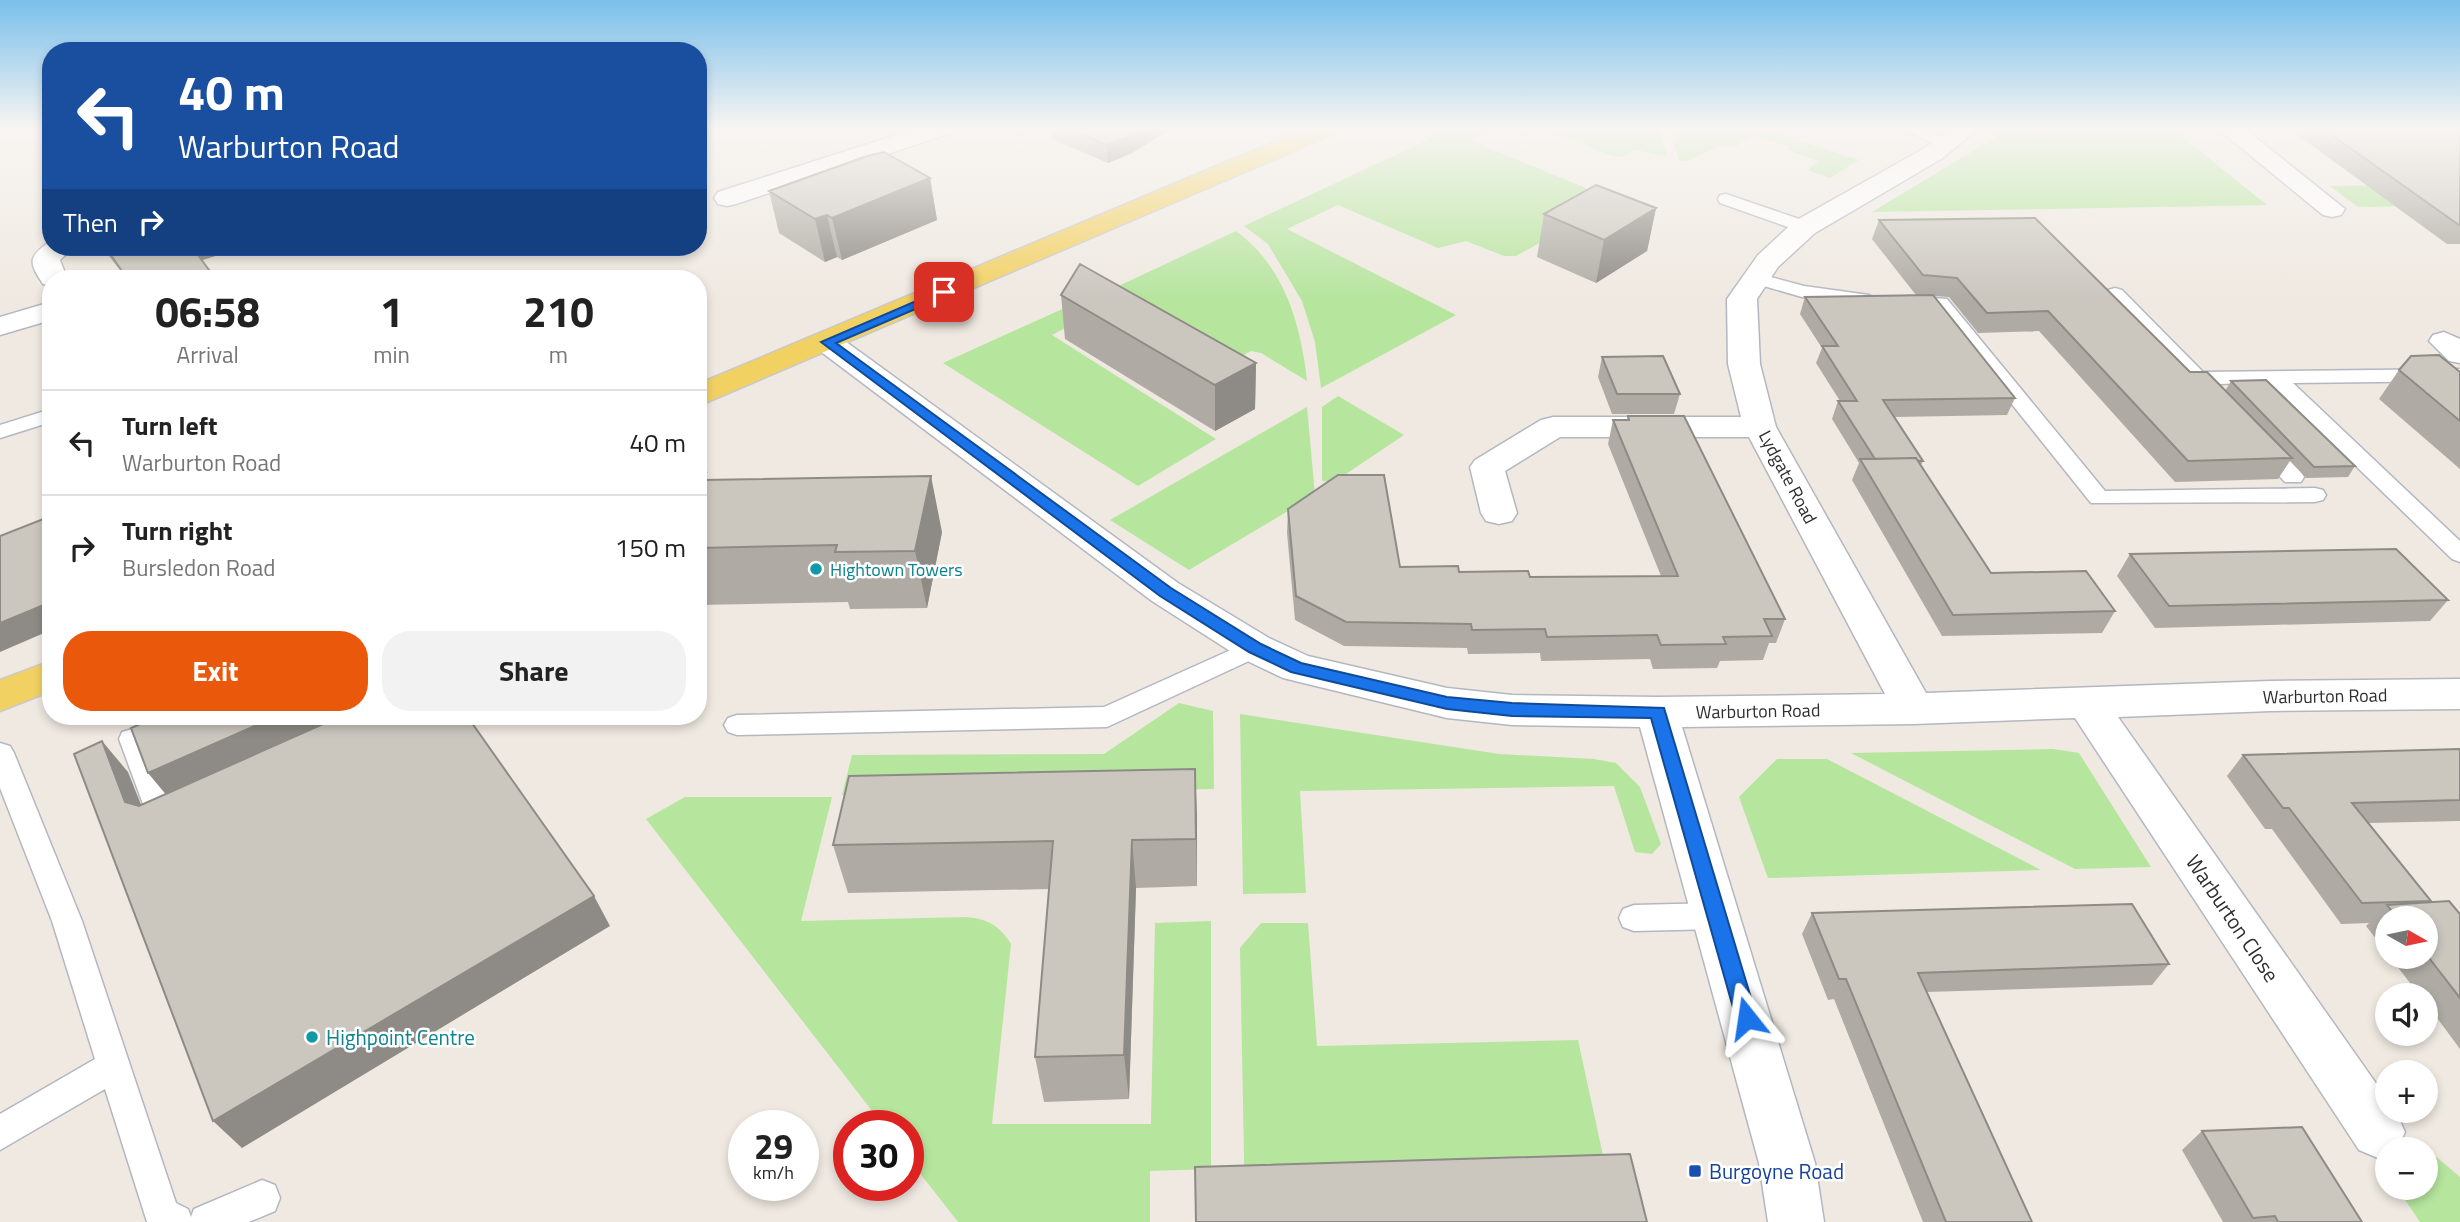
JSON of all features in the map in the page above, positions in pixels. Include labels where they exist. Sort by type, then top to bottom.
[{"type":"main road","points":[[707,392],[1194,185]]},
{"type":"main road","points":[[0,696],[42,679]]},
{"type":"street","points":[[727,198],[767,185]]},
{"type":"street","name":"Lydgate Road","points":[[1876,185],[1805,227],[1768,261],[1742,299],[1744,364],[1760,427],[1914,709]]},
{"type":"street","points":[[2302,185],[2333,209]]},
{"type":"street","points":[[0,326],[42,314]]},
{"type":"street","name":"Warburton Road","points":[[827,342],[1165,592],[1255,648],[1297,668],[1447,703],[1512,710],[1657,712],[1914,709],[2270,696],[2460,694]]},
{"type":"street","points":[[1499,513],[1486,467],[1553,427],[1760,427]]},
{"type":"street","name":"Warburton Close","points":[[2087,704],[2378,1132]]},
{"type":"street","points":[[1657,712],[1787,1163],[1796,1222]]},
{"type":"lane","points":[[1726,198],[1805,227]]},
{"type":"lane","points":[[1756,278],[1802,291],[1866,301],[1940,303],[2099,498],[2315,495]]},
{"type":"lane","points":[[2115,294],[2227,408]]},
{"type":"lane","points":[[2198,378],[2460,374]]},
{"type":"lane","points":[[2275,377],[2460,554]]},
{"type":"lane","points":[[0,432],[42,418]]},
{"type":"lane","points":[[2245,428],[2293,477]]},
{"type":"lane","points":[[737,725],[1107,717],[1255,648]]},
{"type":"lane","points":[[132,739],[164,823],[188,812]]},
{"type":"lane","points":[[0,753],[67,921],[162,1215],[175,1222]]},
{"type":"lane","points":[[1634,918],[1717,916]]},
{"type":"lane","points":[[0,1133],[114,1066]]},
{"type":"lane","points":[[207,1222],[262,1198]]},
{"type":"green space","points":[[1331,185],[1578,185],[1610,198],[1596,212],[1516,256],[1504,256],[1466,241],[1438,248],[1338,205],[1287,229],[1456,315],[1321,388],[1315,342],[1302,301],[1268,244],[1244,226]]},
{"type":"green space","points":[[1917,185],[2242,185],[2267,205],[1872,212]]},
{"type":"green space","points":[[2460,185],[2460,205],[2358,207],[2330,186]]},
{"type":"green space","points":[[1236,231],[1253,245],[1266,261],[1287,298],[1300,338],[1307,381],[1261,353],[1251,351],[1227,364],[1097,296]]},
{"type":"green space","points":[[1080,301],[1090,315],[1052,335],[1216,439],[1138,486],[943,363]]},
{"type":"green space","points":[[1338,396],[1404,435],[1334,482],[1322,481],[1322,407]]},
{"type":"green space","points":[[1307,407],[1315,495],[1189,570],[1110,520]]},
{"type":"green space","points":[[1179,703],[1213,711],[1214,789],[842,795],[852,755],[1104,754]]},
{"type":"green space","points":[[1240,714],[1499,754],[1594,759],[1616,763],[1640,787],[1661,844],[1652,854],[1635,852],[1614,786],[1300,791],[1306,893],[1243,894]]},
{"type":"green space","points":[[2053,749],[2079,753],[2151,867],[2075,869],[1851,753]]},
{"type":"green space","points":[[1777,759],[1827,759],[2041,870],[1768,878],[1739,797]]},
{"type":"green space","points":[[685,797],[832,797],[801,921],[966,917],[987,921],[1002,932],[1011,944],[992,1124],[1151,1124],[1155,923],[1211,921],[1211,1169],[1150,1171],[1150,1222],[958,1222],[924,1178],[924,1110],[871,1110],[646,819]]},
{"type":"green space","points":[[1261,923],[1308,923],[1317,1046],[1578,1040],[1612,1197],[1245,1208],[1240,948]]},
{"type":"green space","points":[[2365,1140],[2375,1140],[2375,1155]]},
{"type":"green space","points":[[2438,1158],[2460,1177],[2460,1222],[2420,1222],[2405,1200],[2438,1200]]},
{"type":"building","points":[[786,185],[913,185],[832,218],[827,215],[815,219],[769,191]]},
{"type":"building","points":[[1596,185],[1656,208],[1604,240],[1544,214]]},
{"type":"building","points":[[2403,185],[2460,185],[2459,225]]},
{"type":"building","points":[[2035,218],[2190,372],[2207,372],[2292,458],[2188,461],[2048,311],[1987,313],[1957,278],[1923,275],[1879,220]]},
{"type":"building","points":[[111,256],[199,256],[209,270],[121,270]]},
{"type":"building","points":[[1080,264],[1256,363],[1215,385],[1061,295]]},
{"type":"building","points":[[1933,295],[2015,398],[1883,400],[1923,461],[1916,458],[1875,459],[1838,401],[1857,401],[1822,346],[1838,346],[1805,297]]},
{"type":"building","points":[[2439,355],[2460,372],[2460,421],[2399,370],[2411,356]]},
{"type":"building","points":[[1663,356],[1680,394],[1617,394],[1602,357]]},
{"type":"building","points":[[2266,380],[2355,466],[2314,467],[2231,381]]},
{"type":"building","points":[[1628,416],[1684,416],[1785,619],[1764,619],[1772,636],[1723,637],[1726,644],[1661,645],[1657,635],[1547,637],[1545,629],[1472,630],[1471,624],[1346,622],[1296,596],[1288,509],[1338,475],[1384,475],[1400,567],[1458,566],[1459,572],[1528,571],[1530,577],[1678,576],[1613,420],[1629,420]]},
{"type":"building","points":[[1916,458],[1991,573],[2086,571],[2115,611],[1953,615],[1860,459]]},
{"type":"building","points":[[931,476],[915,551],[835,552],[837,545],[707,548],[707,480]]},
{"type":"building","points":[[42,520],[42,606],[0,623],[0,536]]},
{"type":"building","points":[[2396,549],[2448,600],[2169,606],[2130,554]]},
{"type":"building","points":[[138,725],[257,725],[148,773],[131,728]]},
{"type":"building","name":"Highpoint Centre","points":[[321,725],[473,725],[594,896],[213,1121],[74,754],[102,741],[125,802],[139,806]]},
{"type":"building","points":[[2460,749],[2460,800],[2352,803],[2431,901],[2362,903],[2289,808],[2283,808],[2243,755]]},
{"type":"building","points":[[1195,769],[1196,839],[1132,840],[1124,1055],[1035,1057],[1053,841],[833,845],[849,776]]},
{"type":"building","points":[[2449,901],[2460,914],[2460,998],[2438,970],[2438,906],[2387,905]]},
{"type":"building","points":[[2132,904],[2169,964],[1918,973],[2032,1222],[1946,1222],[1846,979],[1839,979],[1812,913]]},
{"type":"building","points":[[2302,1127],[2362,1222],[2278,1222],[2275,1216],[2253,1218],[2202,1131]]},
{"type":"building","points":[[1630,1154],[1647,1222],[1196,1222],[1195,1167]]},
{"type":"place","name":"Hightown Towers","points":[[816,569]]},
{"type":"place","name":"Highpoint Centre","points":[[312,1037]]},
{"type":"place","name":"Burgoyne Road","points":[[1695,1171]]},
{"type":"route","points":[[944,292],[827,342],[1165,592],[1255,648],[1297,668],[1447,703],[1512,710],[1657,712],[1747,1018]]}]
